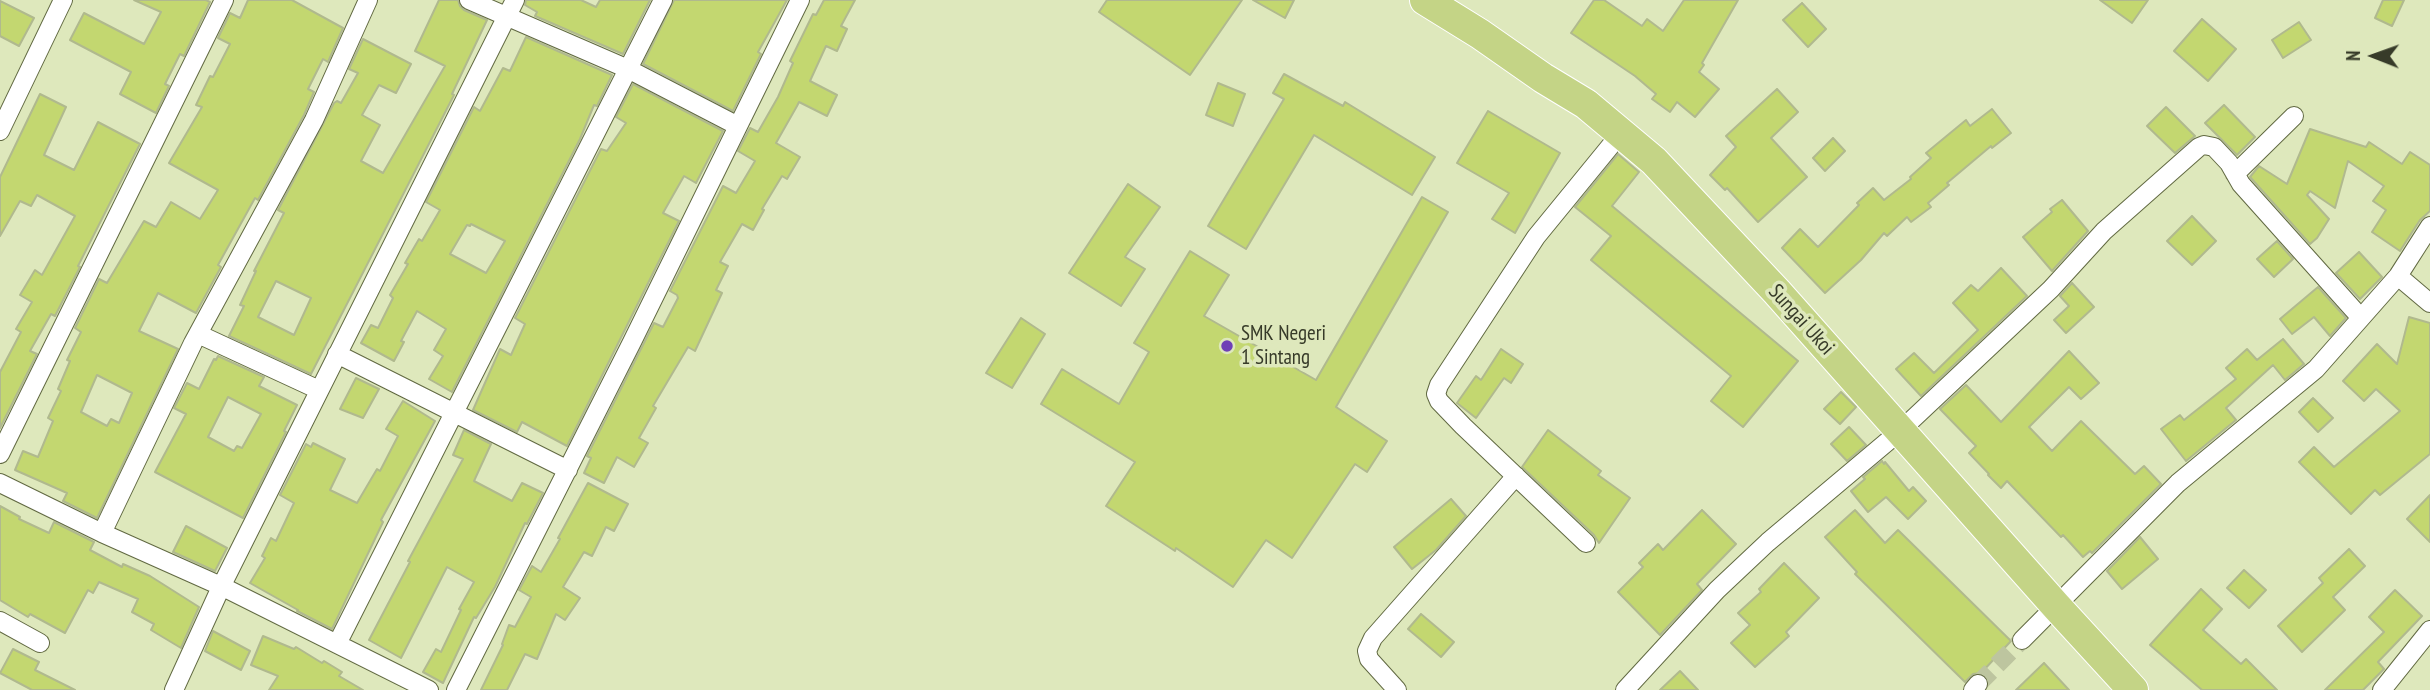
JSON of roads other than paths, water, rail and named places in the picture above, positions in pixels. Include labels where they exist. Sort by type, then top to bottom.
[{"type":"highway","name":"Sungai Ukoi","points":[[1425,0],[1586,104],[1654,161],[1777,292],[2133,690]]},
{"type":"street","points":[[0,131],[63,0]]},
{"type":"street","points":[[0,454],[223,0]]},
{"type":"street","points":[[102,533],[198,334],[314,120],[368,0]]},
{"type":"street","points":[[469,0],[628,69],[738,126]]},
{"type":"street","points":[[174,690],[221,587],[515,0]]},
{"type":"street","points":[[337,644],[663,0]]},
{"type":"street","points":[[456,690],[800,0]]},
{"type":"street","points":[[2235,174],[2294,116]]},
{"type":"street","points":[[1586,543],[1439,401],[1436,394],[1439,385],[1536,237],[1620,133]]},
{"type":"street","points":[[1625,690],[1717,590],[1768,542],[1900,431],[2051,289],[2104,231],[2193,150],[2204,145],[2214,148],[2241,184],[2361,318]]},
{"type":"street","points":[[2022,640],[2178,483],[2316,369],[2398,276],[2430,226]]},
{"type":"street","points":[[2398,276],[2430,303]]},
{"type":"street","points":[[198,334],[319,390]]},
{"type":"street","points":[[337,354],[568,470]]},
{"type":"street","points":[[1397,690],[1370,659],[1367,650],[1373,638],[1516,476]]},
{"type":"street","points":[[0,482],[429,690]]},
{"type":"street","points":[[0,621],[40,643]]},
{"type":"street","points":[[2382,690],[2430,631]]},
{"type":"tunnel","points":[[1978,684],[2022,640]]},
{"type":"place","name":"SMK Negeri 1 Sintang","points":[[1227,346]]}]
